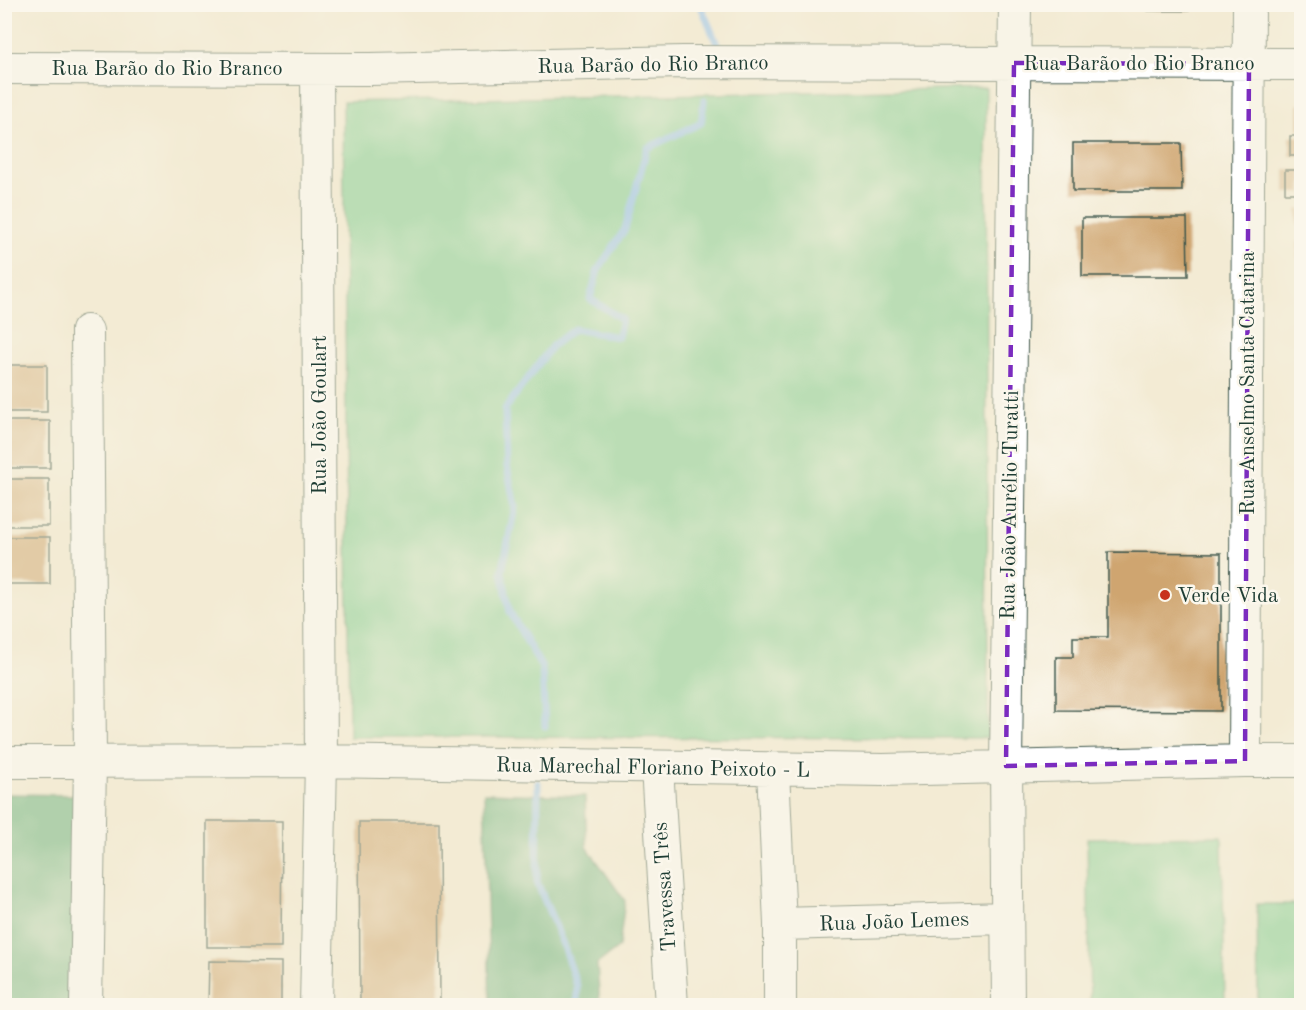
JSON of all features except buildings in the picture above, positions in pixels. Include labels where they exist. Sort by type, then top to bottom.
[{"type":"street","name":"Rua João Aurélio Turatti","points":[[1008,1005],[1006,766],[1015,4]]},
{"type":"street","name":"Rua Anselmo Santa Catarina","points":[[1245,761],[1249,4]]},
{"type":"street","name":"Rua Barão do Rio Branco","points":[[4,68],[317,69],[683,62],[1302,64]]},
{"type":"street","name":"Rua João Goulart","points":[[316,1005],[321,761],[317,69]]},
{"type":"street","points":[[86,1005],[90,762],[87,331]]},
{"type":"street","name":"Rua Marechal Floriano Peixoto - L","points":[[4,762],[321,761],[883,770],[1302,761]]},
{"type":"street","name":"Travessa Três","points":[[657,768],[672,1005]]},
{"type":"street","points":[[773,770],[780,924],[780,1005]]},
{"type":"street","name":"Rua João Lemes","points":[[780,924],[1007,918]]},
{"type":"highlighted area","points":[[1014,63],[1249,64],[1245,761],[1006,766]]},
{"type":"green space","points":[[986,88],[988,738],[349,737],[343,102]]},
{"type":"green space","points":[[484,793],[585,796],[587,847],[625,901],[619,947],[597,964],[600,1005],[490,1005]]},
{"type":"green space","points":[[5,794],[79,795],[74,1005],[5,1006]]},
{"type":"green space","points":[[1222,836],[1225,1005],[1090,1005],[1087,838]]},
{"type":"green space","points":[[1257,904],[1301,904],[1301,1005],[1258,1005]]},
{"type":"waterway","points":[[700,4],[717,44]]},
{"type":"waterway","points":[[545,726],[542,668],[510,612],[502,572],[515,507],[507,466],[505,409],[552,346],[574,329],[618,337],[622,319],[590,299],[598,270],[625,229],[647,148],[701,123],[704,101]]},
{"type":"waterway","points":[[538,783],[537,882],[577,986],[577,1006]]},
{"type":"place","name":"Verde Vida","points":[[1165,595]]}]
